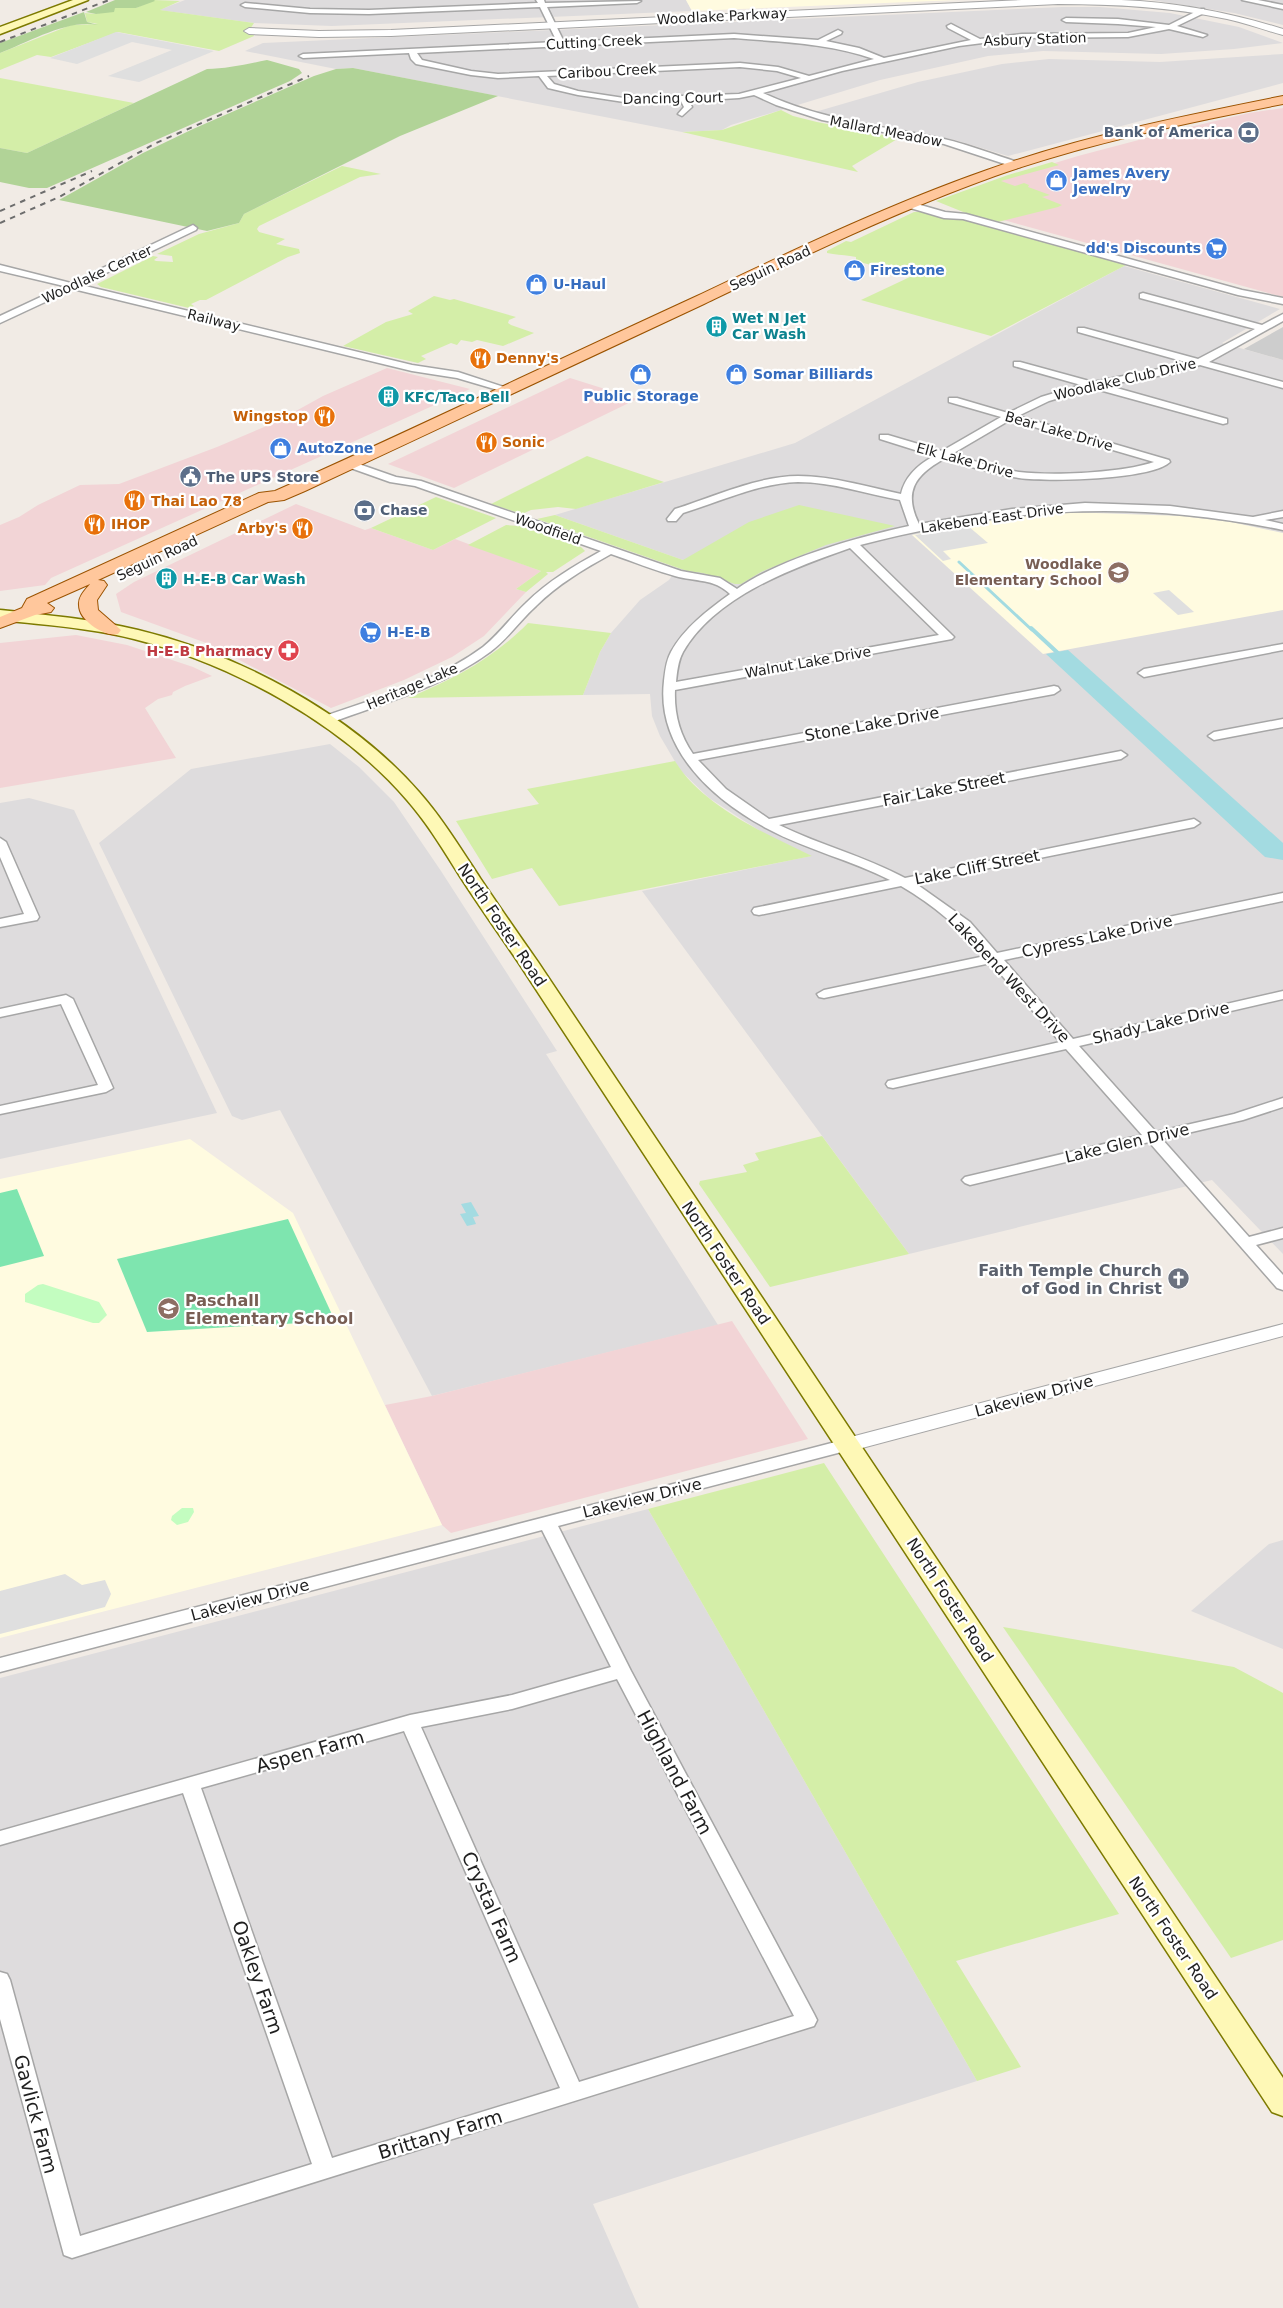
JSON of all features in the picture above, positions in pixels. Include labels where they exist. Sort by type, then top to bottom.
[{"type":"main road","points":[[0,31],[80,0]]},
{"type":"main road","name":"Seguin Road","points":[[11,616],[33,603],[265,497],[278,496],[829,240],[914,203],[1017,165],[1106,138],[1187,119],[1283,100]]},
{"type":"main road","name":"Seguin Road","points":[[11,616],[49,608],[277,502],[278,496]]},
{"type":"main road","points":[[98,585],[86,604],[88,611],[112,630]]},
{"type":"main road","name":"North Foster Road","points":[[11,616],[139,635],[217,663],[267,686],[326,720],[369,752],[406,787],[435,825],[1283,2103]]},
{"type":"street","points":[[348,0],[351,12]]},
{"type":"street","name":"Woodlake Parkway","points":[[248,31],[350,34],[1086,0],[1147,4],[1201,12],[1246,21],[1283,32]]},
{"type":"street","points":[[1246,0],[1283,7]]},
{"type":"street","points":[[245,5],[294,10],[351,12],[541,2],[637,1]]},
{"type":"street","points":[[541,2],[550,24],[561,43]]},
{"type":"street","name":"Asbury Station","points":[[809,78],[882,60],[978,41],[1022,36],[1128,35],[1170,27],[1201,12]]},
{"type":"street","points":[[1066,20],[1117,21],[1170,27],[1203,35]]},
{"type":"street","points":[[952,26],[978,41]]},
{"type":"street","points":[[819,42],[838,32]]},
{"type":"street","name":"Cutting Creek","points":[[303,56],[734,36],[819,42],[856,50],[882,60]]},
{"type":"street","name":"Caribou Creek","points":[[412,50],[415,59],[419,62],[471,73],[498,76],[740,65],[778,69],[809,78]]},
{"type":"street","name":"Dancing Court","points":[[542,74],[551,86],[578,93],[624,100],[684,99],[756,93],[809,78]]},
{"type":"street","name":"Mallard Meadow","points":[[756,93],[780,105],[807,115],[946,143],[1017,165]]},
{"type":"street","points":[[682,114],[688,107],[684,99]]},
{"type":"street","points":[[914,203],[944,215],[963,216],[1241,293],[1283,301]]},
{"type":"street","name":"Woodlake Center","points":[[0,320],[193,228]]},
{"type":"street","name":"Railway","points":[[0,268],[428,372],[447,381],[502,393]]},
{"type":"street","points":[[1241,293],[1283,308]]},
{"type":"street","points":[[1143,296],[1264,328]]},
{"type":"street","name":"Woodlake Club Drive","points":[[904,498],[909,484],[914,477],[929,463],[1046,399],[1092,385],[1164,372],[1199,362],[1228,350],[1283,317]]},
{"type":"street","points":[[1081,330],[1282,384]]},
{"type":"street","points":[[1018,364],[1223,421]]},
{"type":"street","name":"Bear Lake Drive","points":[[953,400],[1165,462]]},
{"type":"street","name":"Elk Lake Drive","points":[[884,437],[1001,472],[1041,476],[1134,472],[1165,462]]},
{"type":"street","name":"Woodfield","points":[[355,461],[394,480],[417,483],[679,574],[691,583],[718,593],[736,593]]},
{"type":"street","points":[[672,519],[679,510],[782,480],[816,480],[904,498],[910,519],[915,528]]},
{"type":"street","name":"Lakebend East Drive","points":[[852,544],[915,528],[1021,511],[1089,507],[1159,508],[1249,520],[1283,527]]},
{"type":"street","points":[[1249,520],[1283,514]]},
{"type":"street","name":"Lakebend West Drive","points":[[852,544],[790,566],[736,593],[714,609],[689,634],[677,651],[669,687],[668,704],[671,724],[683,748],[718,788],[767,822],[808,843],[865,864],[904,882],[952,914],[1071,1044],[1283,1285]]},
{"type":"street","name":"Walnut Lake Drive","points":[[669,687],[948,637],[852,544]]},
{"type":"street","name":"Heritage Lake","points":[[326,720],[418,686],[466,663],[502,637],[534,601],[556,583],[610,550]]},
{"type":"street","points":[[736,593],[753,599]]},
{"type":"street","points":[[1144,673],[1283,647]]},
{"type":"street","name":"Stone Lake Drive","points":[[690,758],[1054,690]]},
{"type":"street","points":[[1214,736],[1283,723]]},
{"type":"street","name":"Fair Lake Street","points":[[767,822],[1121,755]]},
{"type":"street","name":"Lake Cliff Street","points":[[760,911],[1194,823]]},
{"type":"street","points":[[0,842],[32,917],[0,923]]},
{"type":"street","name":"Cypress Lake Drive","points":[[824,994],[1283,897]]},
{"type":"street","name":"Shady Lake Drive","points":[[893,1084],[1283,995]]},
{"type":"street","points":[[0,1013],[66,999],[106,1088],[0,1110]]},
{"type":"street","name":"Lake Glen Drive","points":[[970,1180],[1238,1117],[1283,1102]]},
{"type":"street","points":[[1245,1243],[1283,1233]]},
{"type":"street","name":"Lakeview Drive","points":[[0,1665],[1283,1330]]},
{"type":"street","name":"Highland Farm","points":[[547,1522],[622,1671],[807,2020]]},
{"type":"street","name":"Aspen Farm","points":[[0,1838],[410,1722],[512,1702],[622,1671]]},
{"type":"street","name":"Crystal Farm","points":[[410,1722],[573,2092]]},
{"type":"street","name":"Oakley Farm","points":[[190,1785],[325,2169]]},
{"type":"street","name":"Gavlick Farm","points":[[0,1980],[72,2248]]},
{"type":"street","name":"Brittany Farm","points":[[72,2248],[807,2020]]},
{"type":"shaded area","points":[[185,0],[686,0],[692,11],[332,26],[254,23],[159,10]]},
{"type":"shaded area","points":[[686,0],[958,0],[692,11]]},
{"type":"shaded area","points":[[1151,0],[1283,0],[1283,25],[1234,13]]},
{"type":"shaded area","points":[[1062,7],[1100,7],[1170,13],[1239,27],[1283,43],[1234,49],[1161,54],[1043,51],[988,56],[880,80],[731,125],[722,130],[682,132],[353,68],[336,69],[245,51],[263,43]]},
{"type":"shaded area","points":[[116,32],[214,51],[139,82],[108,76],[172,50],[132,42],[77,64],[50,58]]},
{"type":"shaded area","points":[[1283,54],[1283,83],[1008,156],[955,140],[815,112],[918,82],[1002,64],[1049,59],[1160,62]]},
{"type":"shaded area","points":[[1283,108],[1283,297],[942,203],[1022,173],[1078,156],[1249,113]]},
{"type":"shaded area","points":[[1124,266],[1280,309],[1222,343],[1283,360],[1283,1254],[1212,1180],[909,1254],[642,891],[811,856],[763,833],[709,798],[680,770],[660,736],[652,716],[650,694],[583,695],[600,652],[611,633],[640,600],[669,580],[683,560],[555,515],[795,443]]},
{"type":"shaded area","points":[[1283,327],[1283,360],[1244,349]]},
{"type":"shaded area","points":[[387,368],[470,389],[51,578],[45,585],[0,591],[0,525],[80,485],[119,484],[217,447],[276,422],[323,396]]},
{"type":"shaded area","points":[[570,378],[637,399],[454,488],[388,464]]},
{"type":"shaded area","points":[[296,504],[365,530],[371,528],[433,550],[455,539],[541,571],[516,589],[526,592],[484,636],[452,657],[404,680],[331,708],[209,644],[121,612],[116,594],[134,582]]},
{"type":"shaded area","name":"Woodlake Elementary School","points":[[1067,512],[1182,516],[1231,522],[1283,533],[1283,610],[1043,654],[912,535],[993,520]]},
{"type":"shaded area","points":[[968,526],[988,543],[943,551],[951,559],[943,561],[915,535]]},
{"type":"shaded area","points":[[1169,590],[1194,612],[1178,615],[1153,593]]},
{"type":"shaded area","points":[[76,635],[127,645],[193,667],[212,676],[185,686],[173,692],[172,695],[158,699],[145,708],[176,758],[0,788],[0,643]]},
{"type":"shaded area","points":[[330,744],[359,767],[394,802],[441,871],[557,1051],[546,1054],[718,1325],[432,1396],[280,1110],[242,1120],[232,1116],[99,843],[191,769]]},
{"type":"shaded area","points":[[29,798],[74,810],[217,1113],[0,1159],[0,803]]},
{"type":"shaded area","name":"Paschall Elementary School","points":[[190,1139],[293,1213],[442,1525],[0,1638],[0,1179]]},
{"type":"shaded area","points":[[732,1321],[808,1439],[451,1533],[442,1525],[385,1405],[432,1396]]},
{"type":"shaded area","points":[[648,1509],[977,2081],[593,2204],[639,2308],[0,2308],[0,1678]]},
{"type":"shaded area","points":[[1283,1540],[1283,1649],[1191,1611],[1269,1544]]},
{"type":"shaded area","points":[[65,1574],[82,1585],[105,1580],[111,1594],[105,1607],[0,1634],[0,1591]]},
{"type":"green space","points":[[115,0],[155,1],[136,8],[115,8],[114,12],[96,14],[86,12]]},
{"type":"green space","points":[[154,0],[180,1],[160,10],[254,23],[250,29],[254,36],[219,51],[118,32],[51,57],[37,55],[0,70],[0,53],[71,25],[98,24],[87,22],[85,13],[96,14],[115,8],[136,8]]},
{"type":"green space","points":[[84,12],[87,22],[98,25],[86,24],[61,28],[0,53],[0,43]]},
{"type":"green space","points":[[267,60],[299,69],[302,73],[290,81],[47,188],[29,188],[0,182],[0,148],[27,153],[207,69]]},
{"type":"green space","points":[[353,68],[498,96],[400,136],[244,214],[239,223],[207,231],[59,200],[143,153],[193,129],[314,76],[336,69]]},
{"type":"green space","points":[[0,78],[134,103],[27,153],[0,148]]},
{"type":"green space","points":[[781,110],[793,116],[817,122],[899,138],[852,166],[858,172],[682,132],[722,130]]},
{"type":"green space","points":[[1052,162],[1059,165],[1001,181],[1015,186],[1024,183],[1029,185],[1028,187],[1050,195],[1042,197],[1062,205],[1058,207],[998,222],[973,216],[936,201],[1008,175]]},
{"type":"green space","points":[[342,166],[381,174],[360,177],[259,226],[257,229],[259,232],[285,239],[276,244],[299,249],[300,253],[288,257],[206,300],[200,300],[191,304],[194,306],[189,308],[101,287],[97,284],[153,256],[158,257],[154,260],[156,261],[173,262],[172,256],[157,254],[199,234],[239,223],[244,214]]},
{"type":"green space","points":[[914,212],[926,212],[964,220],[1126,265],[991,336],[861,300],[912,276],[856,261],[856,257],[827,253],[827,251],[846,241],[851,242]]},
{"type":"green space","points":[[434,296],[450,300],[454,299],[516,317],[509,320],[508,323],[534,333],[503,346],[477,340],[472,342],[461,340],[457,345],[451,343],[421,356],[426,359],[418,363],[343,346],[386,322],[413,314],[408,311]]},
{"type":"green space","points":[[587,456],[664,482],[576,509],[558,507],[531,510],[522,514],[491,504]]},
{"type":"green space","points":[[436,497],[496,518],[433,550],[371,528]]},
{"type":"green space","points":[[799,505],[895,526],[826,545],[761,572],[741,584],[735,584],[703,573],[687,571],[537,519],[555,515],[683,560],[749,522]]},
{"type":"green space","points":[[506,525],[520,526],[581,547],[585,551],[553,572],[546,572],[548,574],[526,592],[516,589],[541,571],[468,545]]},
{"type":"green space","points":[[528,623],[611,633],[600,652],[583,695],[408,698],[457,675],[487,657]]},
{"type":"green space","points":[[675,761],[701,792],[718,805],[756,828],[812,856],[559,906],[532,868],[492,879],[456,821],[539,804],[527,789]]},
{"type":"green space","points":[[822,1136],[909,1254],[770,1287],[699,1184],[700,1181],[747,1172],[743,1165],[759,1160],[755,1153]]},
{"type":"green space","points":[[17,1189],[44,1256],[0,1267],[0,1193]]},
{"type":"green space","points":[[288,1219],[335,1321],[147,1332],[117,1259]]},
{"type":"green space","points":[[43,1284],[99,1302],[107,1315],[99,1323],[93,1323],[25,1302],[25,1294],[38,1285]]},
{"type":"green space","points":[[824,1463],[1119,1914],[956,1961],[1021,2067],[977,2081],[648,1509]]},
{"type":"green space","points":[[182,1508],[193,1508],[194,1512],[188,1522],[177,1525],[171,1520],[172,1516]]},
{"type":"green space","points":[[1003,1627],[1234,1667],[1283,1693],[1283,1940],[1231,1958]]},
{"type":"water","points":[[1068,650],[1283,843],[1283,860],[1265,857],[1046,654]]},
{"type":"water","points":[[471,1202],[479,1216],[473,1217],[476,1224],[467,1226],[460,1214],[466,1213],[461,1204]]},
{"type":"waterway","points":[[959,562],[1032,630]]},
{"type":"waterway","points":[[1031,628],[1060,655]]},
{"type":"railway","points":[[0,42],[109,0]]},
{"type":"railway","points":[[0,223],[59,197],[156,143],[309,76]]},
{"type":"railway","points":[[0,211],[92,171]]},
{"type":"place","name":"Bank of America","points":[[1249,132]]},
{"type":"place","name":"James Avery Jewelry","points":[[1057,181]]},
{"type":"place","name":"dd's Discounts","points":[[1217,248]]},
{"type":"place","name":"Firestone","points":[[854,270]]},
{"type":"place","name":"U-Haul","points":[[537,284]]},
{"type":"place","name":"Wet N Jet Car Wash","points":[[716,326]]},
{"type":"place","name":"Denny's","points":[[480,358]]},
{"type":"place","name":"Public Storage","points":[[641,374]]},
{"type":"place","name":"Somar Billiards","points":[[737,374]]},
{"type":"place","name":"KFC/Taco Bell","points":[[388,397]]},
{"type":"place","name":"Wingstop","points":[[324,416]]},
{"type":"place","name":"Sonic","points":[[486,442]]},
{"type":"place","name":"AutoZone","points":[[281,448]]},
{"type":"place","name":"The UPS Store","points":[[190,477]]},
{"type":"place","name":"Thai Lao 78","points":[[135,501]]},
{"type":"place","name":"Chase","points":[[364,510]]},
{"type":"place","name":"IHOP","points":[[95,524]]},
{"type":"place","name":"Arby's","points":[[303,528]]},
{"type":"place","name":"Woodlake Elementary School","points":[[1118,572]]},
{"type":"place","name":"H-E-B Car Wash","points":[[167,579]]},
{"type":"place","name":"H-E-B","points":[[371,632]]},
{"type":"place","name":"H-E-B Pharmacy","points":[[289,651]]},
{"type":"place","name":"Faith Temple Church of God in Christ","points":[[1178,1279]]},
{"type":"place","name":"Paschall Elementary School","points":[[169,1309]]}]
